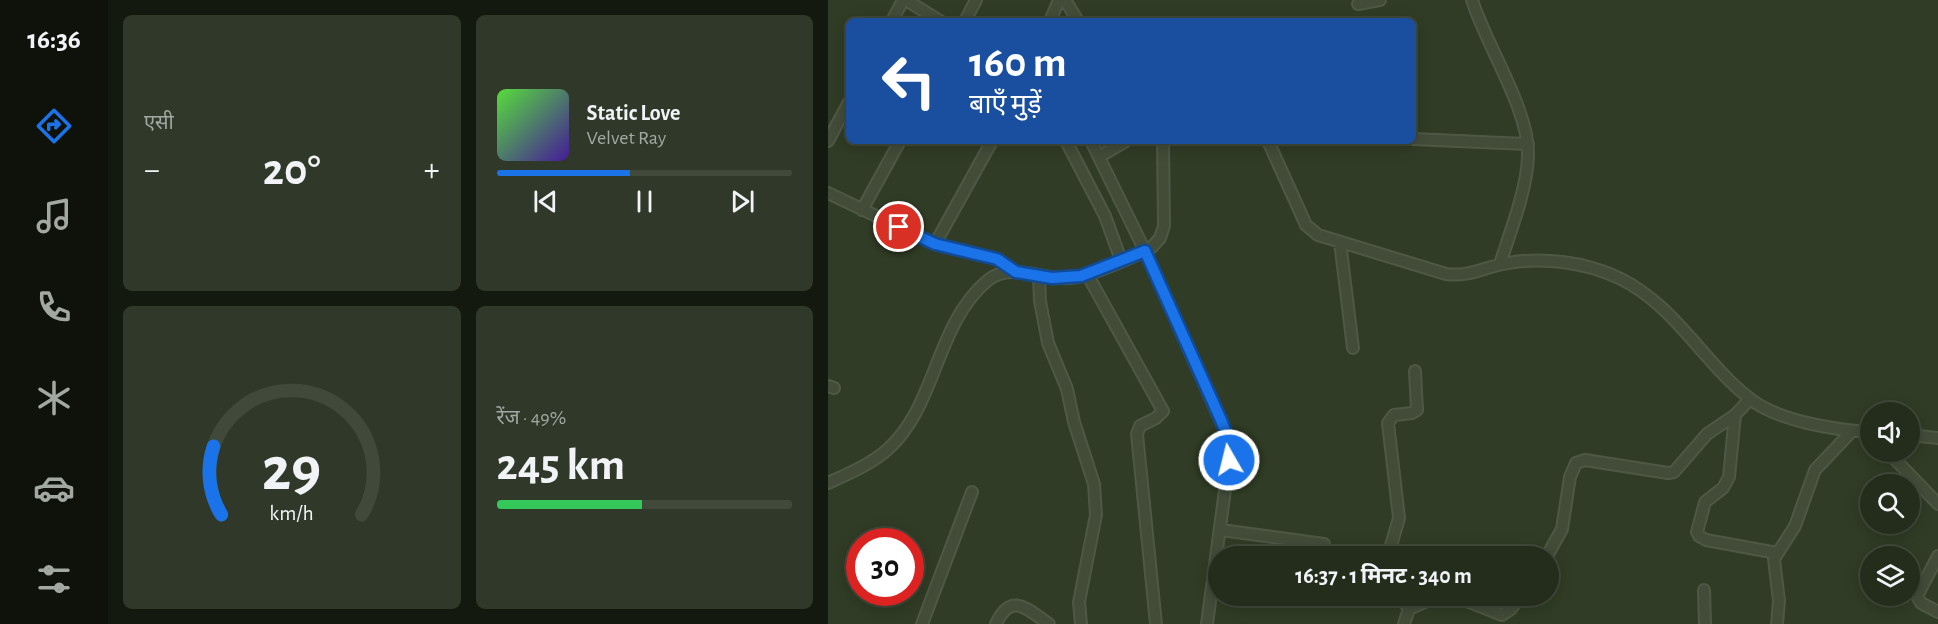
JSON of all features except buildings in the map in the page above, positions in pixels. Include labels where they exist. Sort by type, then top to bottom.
[{"type":"street","points":[[894,18],[905,0],[935,18]]},
{"type":"street","points":[[967,18],[976,0]]},
{"type":"street","points":[[1051,18],[1059,0]]},
{"type":"street","points":[[1065,0],[1076,18]]},
{"type":"street","points":[[1358,4],[1380,0]]},
{"type":"street","points":[[1472,0],[1485,38],[1514,101],[1528,144],[1526,175],[1500,264]]},
{"type":"street","points":[[828,141],[846,108]]},
{"type":"street","points":[[1416,139],[1528,144]]},
{"type":"street","points":[[862,210],[898,144]]},
{"type":"street","points":[[935,244],[990,144]]},
{"type":"street","points":[[1068,144],[1105,216],[1123,260]]},
{"type":"street","points":[[1092,144],[1226,433],[1229,460],[1219,546]]},
{"type":"street","points":[[1099,157],[1121,144]]},
{"type":"street","points":[[828,483],[876,458],[896,441],[920,402],[942,349],[964,310],[985,282],[998,275],[1016,272],[1071,279],[1143,252],[1160,238],[1164,226],[1163,144]]},
{"type":"street","points":[[1269,144],[1306,225],[1318,235],[1457,276],[1475,274],[1500,264],[1542,261],[1565,262],[1618,278],[1638,289],[1683,327],[1750,399],[1789,417],[1860,431]]},
{"type":"street","points":[[828,194],[935,244],[997,259],[1016,272]]},
{"type":"street","points":[[1340,242],[1353,348]]},
{"type":"street","points":[[1087,274],[1163,411],[1156,418],[1140,426],[1137,434],[1156,624]]},
{"type":"street","points":[[1039,276],[1040,301],[1048,343],[1065,384],[1095,493],[1094,534],[1079,602],[1081,624]]},
{"type":"street","points":[[1391,546],[1399,518],[1388,423],[1394,415],[1412,414],[1417,410],[1415,371]]},
{"type":"street","points":[[1553,546],[1562,529],[1570,477],[1576,463],[1585,460],[1674,472],[1707,434],[1735,415],[1750,399]]},
{"type":"street","points":[[1735,415],[1729,477],[1724,488],[1705,502],[1697,532],[1706,540],[1777,553]]},
{"type":"street","points":[[1777,624],[1779,601],[1773,566],[1777,553],[1795,526],[1815,470],[1852,431]]},
{"type":"street","points":[[1920,436],[1938,438]]},
{"type":"street","points":[[1898,462],[1938,504]]},
{"type":"street","points":[[922,624],[972,492]]},
{"type":"street","points":[[1221,530],[1324,544]]},
{"type":"street","points":[[1938,556],[1917,596],[1921,603],[1938,612]]},
{"type":"street","points":[[1704,590],[1705,624]]},
{"type":"street","points":[[996,624],[1004,609],[1013,605],[1021,605],[1049,624]]},
{"type":"street","points":[[1207,624],[1210,606]]},
{"type":"street","points":[[1404,624],[1408,609],[1406,606]]},
{"type":"street","points":[[1408,609],[1415,606]]},
{"type":"street","points":[[1475,606],[1505,620],[1513,606]]},
{"type":"route","points":[[899,227],[935,244],[997,259],[1011,266],[1016,272],[1052,278],[1071,279],[1145,251],[1221,420],[1229,448],[1229,460]]}]
